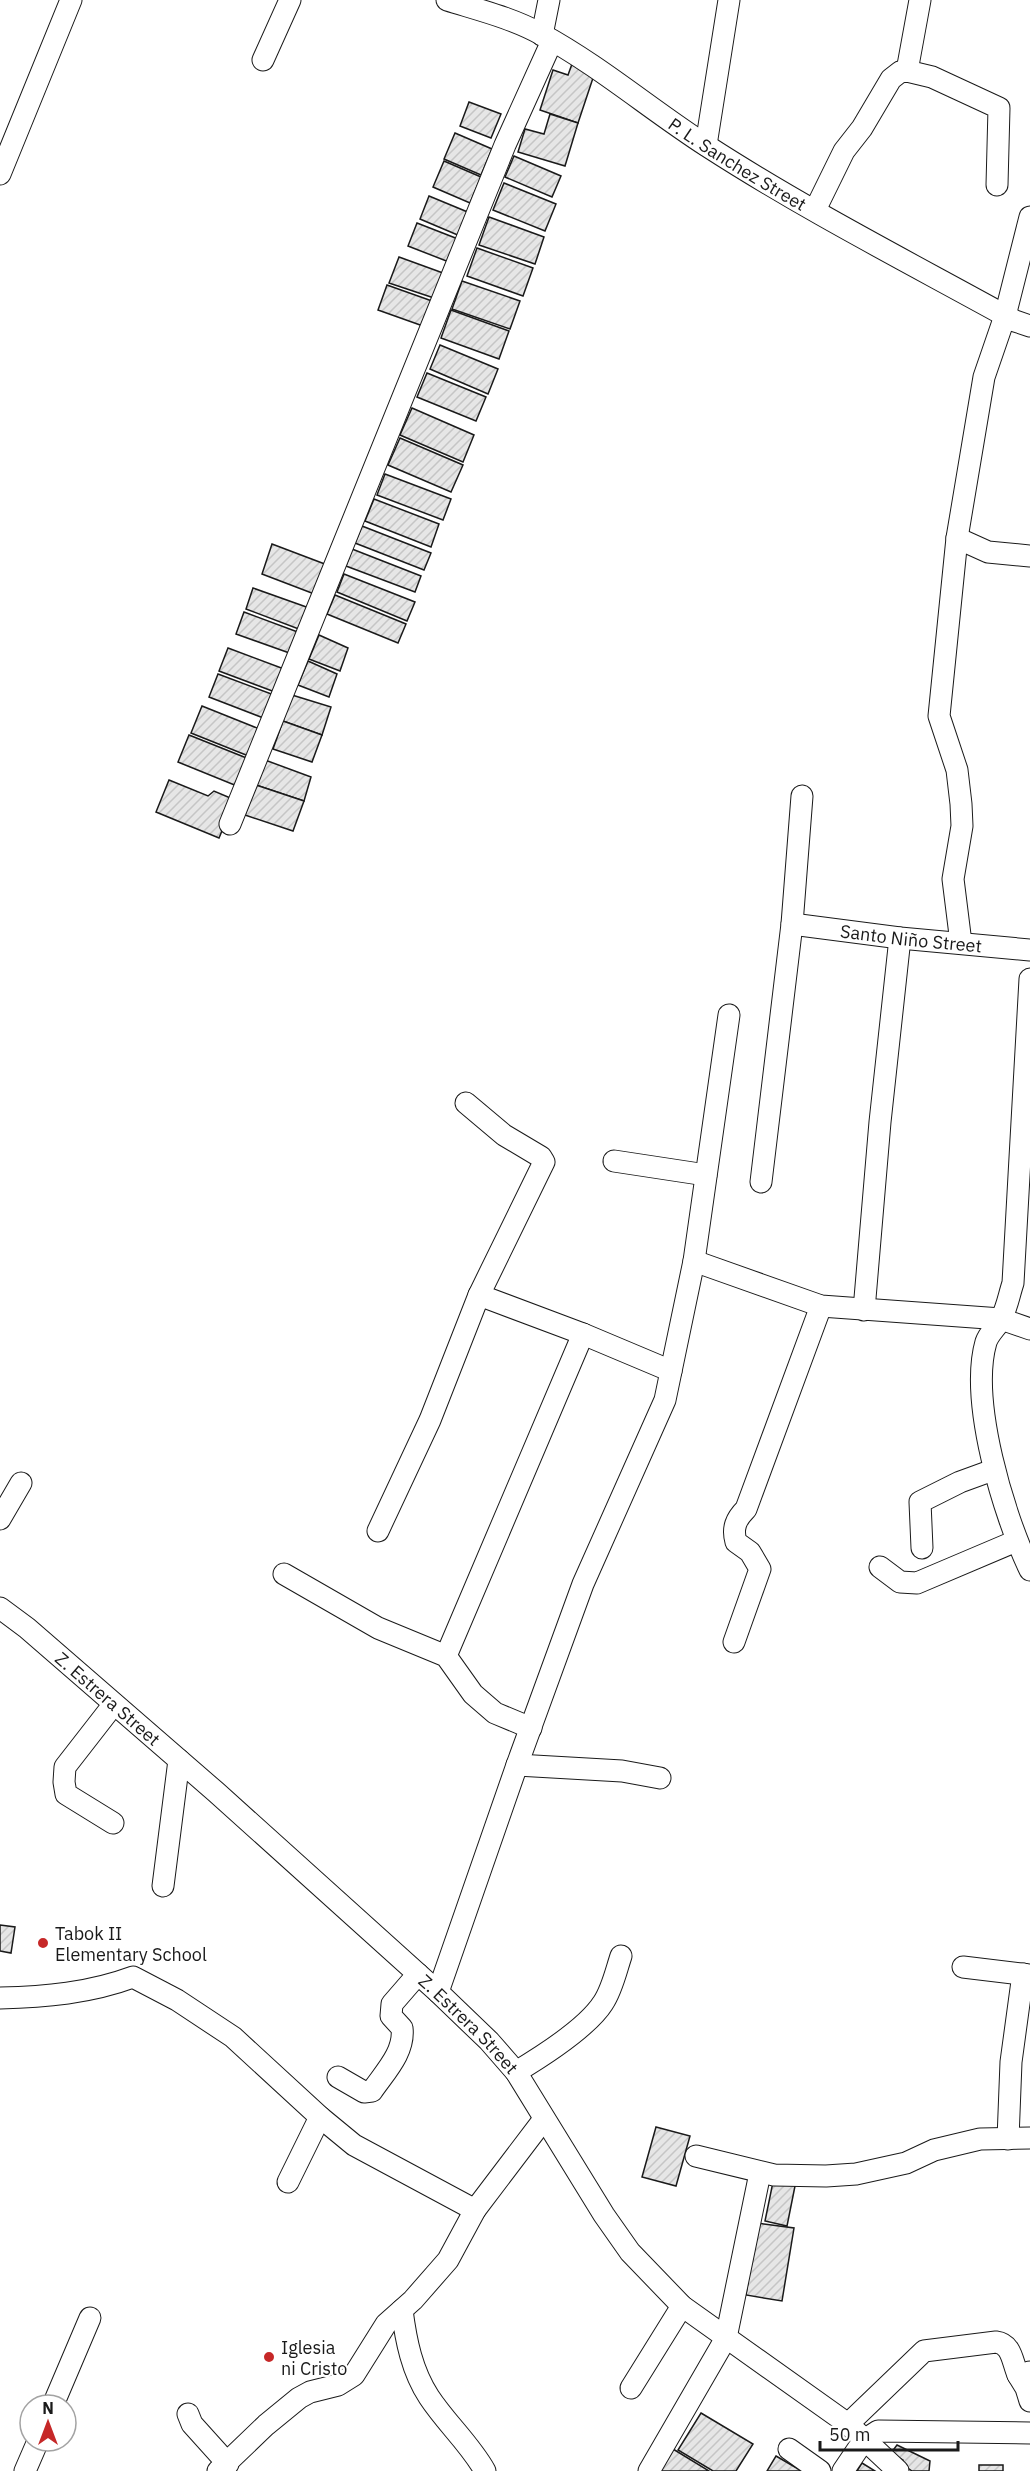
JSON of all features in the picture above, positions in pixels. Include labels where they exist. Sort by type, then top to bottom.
[{"type":"street","points":[[0,174],[71,0]]},
{"type":"street","points":[[263,60],[290,0]]},
{"type":"street","name":"P. L. Sanchez Street","points":[[447,0],[519,24],[547,38],[604,72],[706,145],[815,210],[1005,316],[1030,327]]},
{"type":"street","points":[[230,824],[547,38],[549,0]]},
{"type":"street","points":[[706,145],[729,0]]},
{"type":"street","points":[[907,71],[920,0]]},
{"type":"street","points":[[815,210],[844,151],[862,128],[891,80],[900,72],[907,71],[932,77],[999,108],[997,185]]},
{"type":"street","points":[[961,943],[953,879],[962,826],[961,804],[957,770],[939,716],[957,538],[984,377],[996,336],[1005,316],[1030,217]]},
{"type":"street","points":[[957,538],[988,552],[1030,556]]},
{"type":"street","points":[[761,1182],[792,924],[802,796]]},
{"type":"street","name":"Santo Niño Street","points":[[792,924],[900,938],[1030,950]]},
{"type":"street","points":[[864,1310],[879,1122],[900,938]]},
{"type":"street","points":[[1030,979],[1013,1284],[1001,1319],[987,1341],[982,1366],[983,1401],[993,1470],[1019,1528],[1030,1570]]},
{"type":"street","points":[[438,1992],[583,1584],[665,1400],[694,1261],[729,1015]]},
{"type":"street","points":[[378,1531],[430,1420],[479,1295],[544,1162],[541,1157],[504,1135],[466,1103]]},
{"type":"street","points":[[614,1161],[706,1175]]},
{"type":"street","points":[[694,1261],[821,1306],[1001,1319],[1030,1329]]},
{"type":"street","points":[[479,1295],[583,1334],[671,1371]]},
{"type":"street","points":[[734,1642],[760,1569],[750,1551],[736,1542],[734,1530],[737,1517],[746,1509],[821,1306]]},
{"type":"street","points":[[446,1656],[583,1334]]},
{"type":"street","points":[[922,1548],[920,1502],[960,1482],[993,1470]]},
{"type":"street","points":[[0,1519],[21,1483]]},
{"type":"street","points":[[880,1567],[900,1582],[917,1583],[1019,1528]]},
{"type":"street","points":[[284,1574],[378,1628],[446,1656],[473,1694],[495,1713],[531,1728]]},
{"type":"street","name":"Z. Estrera Street","points":[[0,1608],[27,1628],[179,1760],[438,1992],[489,2041],[516,2072],[604,2216],[630,2252],[682,2306],[848,2424],[898,2471]]},
{"type":"street","points":[[113,1823],[66,1794],[64,1782],[65,1767],[114,1704]]},
{"type":"street","points":[[163,1886],[179,1760]]},
{"type":"street","points":[[517,1765],[622,1771],[660,1778]]},
{"type":"street","points":[[516,2072],[545,2055],[594,2015],[604,2002],[621,1956]]},
{"type":"street","points":[[963,1967],[1026,1975],[1011,2062],[1008,2139]]},
{"type":"street","points":[[338,2077],[364,2092],[372,2091],[402,2043],[402,2028],[391,2016],[392,2004],[418,1974]]},
{"type":"street","points":[[0,1998],[104,1988],[133,1977],[177,2000],[233,2037],[354,2145],[475,2210]]},
{"type":"street","points":[[288,2182],[320,2117]]},
{"type":"street","points":[[188,2415],[223,2467],[266,2425],[299,2398],[310,2392],[338,2385],[354,2375],[379,2333],[448,2260],[475,2210],[544,2119]]},
{"type":"street","points":[[696,2156],[774,2175],[826,2176],[856,2174],[906,2163],[951,2145],[980,2139],[1030,2138]]},
{"type":"street","points":[[649,2471],[726,2337],[760,2172]]},
{"type":"street","points":[[631,2388],[682,2306]]},
{"type":"street","points":[[402,2310],[406,2342],[429,2397],[477,2456],[484,2471]]},
{"type":"street","points":[[58,2393],[90,2318]]},
{"type":"street","points":[[848,2424],[924,2351],[1004,2343],[1009,2347],[1024,2373],[1030,2401]]},
{"type":"street","points":[[843,2471],[864,2440],[878,2431],[1030,2433]]},
{"type":"street","points":[[789,2448],[815,2469]]},
{"type":"street","points":[[26,2471],[33,2453]]},
{"type":"building","points":[[572,64],[595,72],[578,123],[540,110],[553,70],[568,75]]},
{"type":"building","points":[[469,102],[501,114],[491,138],[460,126]]},
{"type":"building","points":[[550,114],[578,123],[565,166],[518,152],[525,129],[544,134]]},
{"type":"building","points":[[455,133],[492,149],[481,175],[444,159]]},
{"type":"building","points":[[514,156],[561,176],[552,197],[505,177]]},
{"type":"building","points":[[444,161],[481,177],[470,203],[433,187]]},
{"type":"building","points":[[504,183],[556,204],[545,231],[493,210]]},
{"type":"building","points":[[429,196],[470,213],[460,236],[420,219]]},
{"type":"building","points":[[489,217],[544,237],[535,264],[479,245]]},
{"type":"building","points":[[417,223],[458,239],[449,262],[408,246]]},
{"type":"building","points":[[477,248],[533,268],[523,296],[467,276]]},
{"type":"building","points":[[399,257],[443,273],[434,298],[389,283]]},
{"type":"building","points":[[462,281],[520,301],[510,329],[452,309]]},
{"type":"building","points":[[387,285],[432,301],[423,326],[378,310]]},
{"type":"building","points":[[451,310],[509,331],[499,359],[441,338]]},
{"type":"building","points":[[440,345],[498,369],[488,394],[430,369]]},
{"type":"building","points":[[427,373],[486,397],[476,421],[417,397]]},
{"type":"building","points":[[412,408],[474,435],[463,462],[400,435]]},
{"type":"building","points":[[400,438],[463,465],[451,492],[388,465]]},
{"type":"building","points":[[385,474],[451,499],[443,520],[377,495]]},
{"type":"building","points":[[374,499],[439,524],[431,547],[365,521]]},
{"type":"building","points":[[362,526],[431,553],[424,570],[355,543]]},
{"type":"building","points":[[272,544],[330,566],[317,595],[262,574]]},
{"type":"building","points":[[352,549],[421,576],[415,592],[346,566]]},
{"type":"building","points":[[344,574],[415,602],[407,621],[337,592]]},
{"type":"building","points":[[253,588],[312,609],[304,631],[246,609]]},
{"type":"building","points":[[335,595],[406,624],[398,643],[327,614]]},
{"type":"building","points":[[244,612],[303,634],[295,655],[236,634]]},
{"type":"building","points":[[319,635],[348,648],[340,671],[309,659]]},
{"type":"building","points":[[228,648],[284,669],[275,692],[219,671]]},
{"type":"building","points":[[308,661],[337,674],[329,697],[298,685]]},
{"type":"building","points":[[218,674],[274,695],[266,719],[209,697]]},
{"type":"building","points":[[292,695],[331,707],[322,735],[283,721]]},
{"type":"building","points":[[202,706],[262,730],[251,757],[191,733]]},
{"type":"building","points":[[283,721],[322,735],[312,762],[273,749]]},
{"type":"building","points":[[189,735],[249,759],[237,786],[178,762]]},
{"type":"building","points":[[265,760],[311,777],[304,801],[256,785]]},
{"type":"building","points":[[169,780],[208,796],[214,791],[235,800],[219,838],[156,812]]},
{"type":"building","points":[[256,785],[304,801],[293,831],[245,815]]},
{"type":"building","name":"Tabok II Elementary School","points":[[0,1925],[15,1927],[11,1953],[0,1951]]},
{"type":"building","points":[[656,2127],[690,2136],[676,2186],[642,2177]]},
{"type":"building","points":[[774,2177],[796,2181],[787,2226],[765,2221]]},
{"type":"building","points":[[757,2223],[794,2228],[782,2301],[746,2295]]},
{"type":"building","points":[[701,2413],[753,2444],[736,2471],[713,2471],[678,2450]]},
{"type":"building","points":[[897,2445],[930,2461],[929,2471],[912,2471],[902,2464],[903,2460],[891,2453]]},
{"type":"building","points":[[673,2449],[709,2471],[660,2471]]},
{"type":"building","points":[[776,2456],[800,2470],[800,2471],[767,2471]]},
{"type":"building","points":[[862,2463],[875,2471],[857,2471]]},
{"type":"building","points":[[979,2465],[1003,2465],[1003,2471],[979,2471]]},
{"type":"place","name":"Tabok II Elementary School","points":[[43,1943]]},
{"type":"place","name":"Iglesia ni Cristo","points":[[269,2357]]}]
